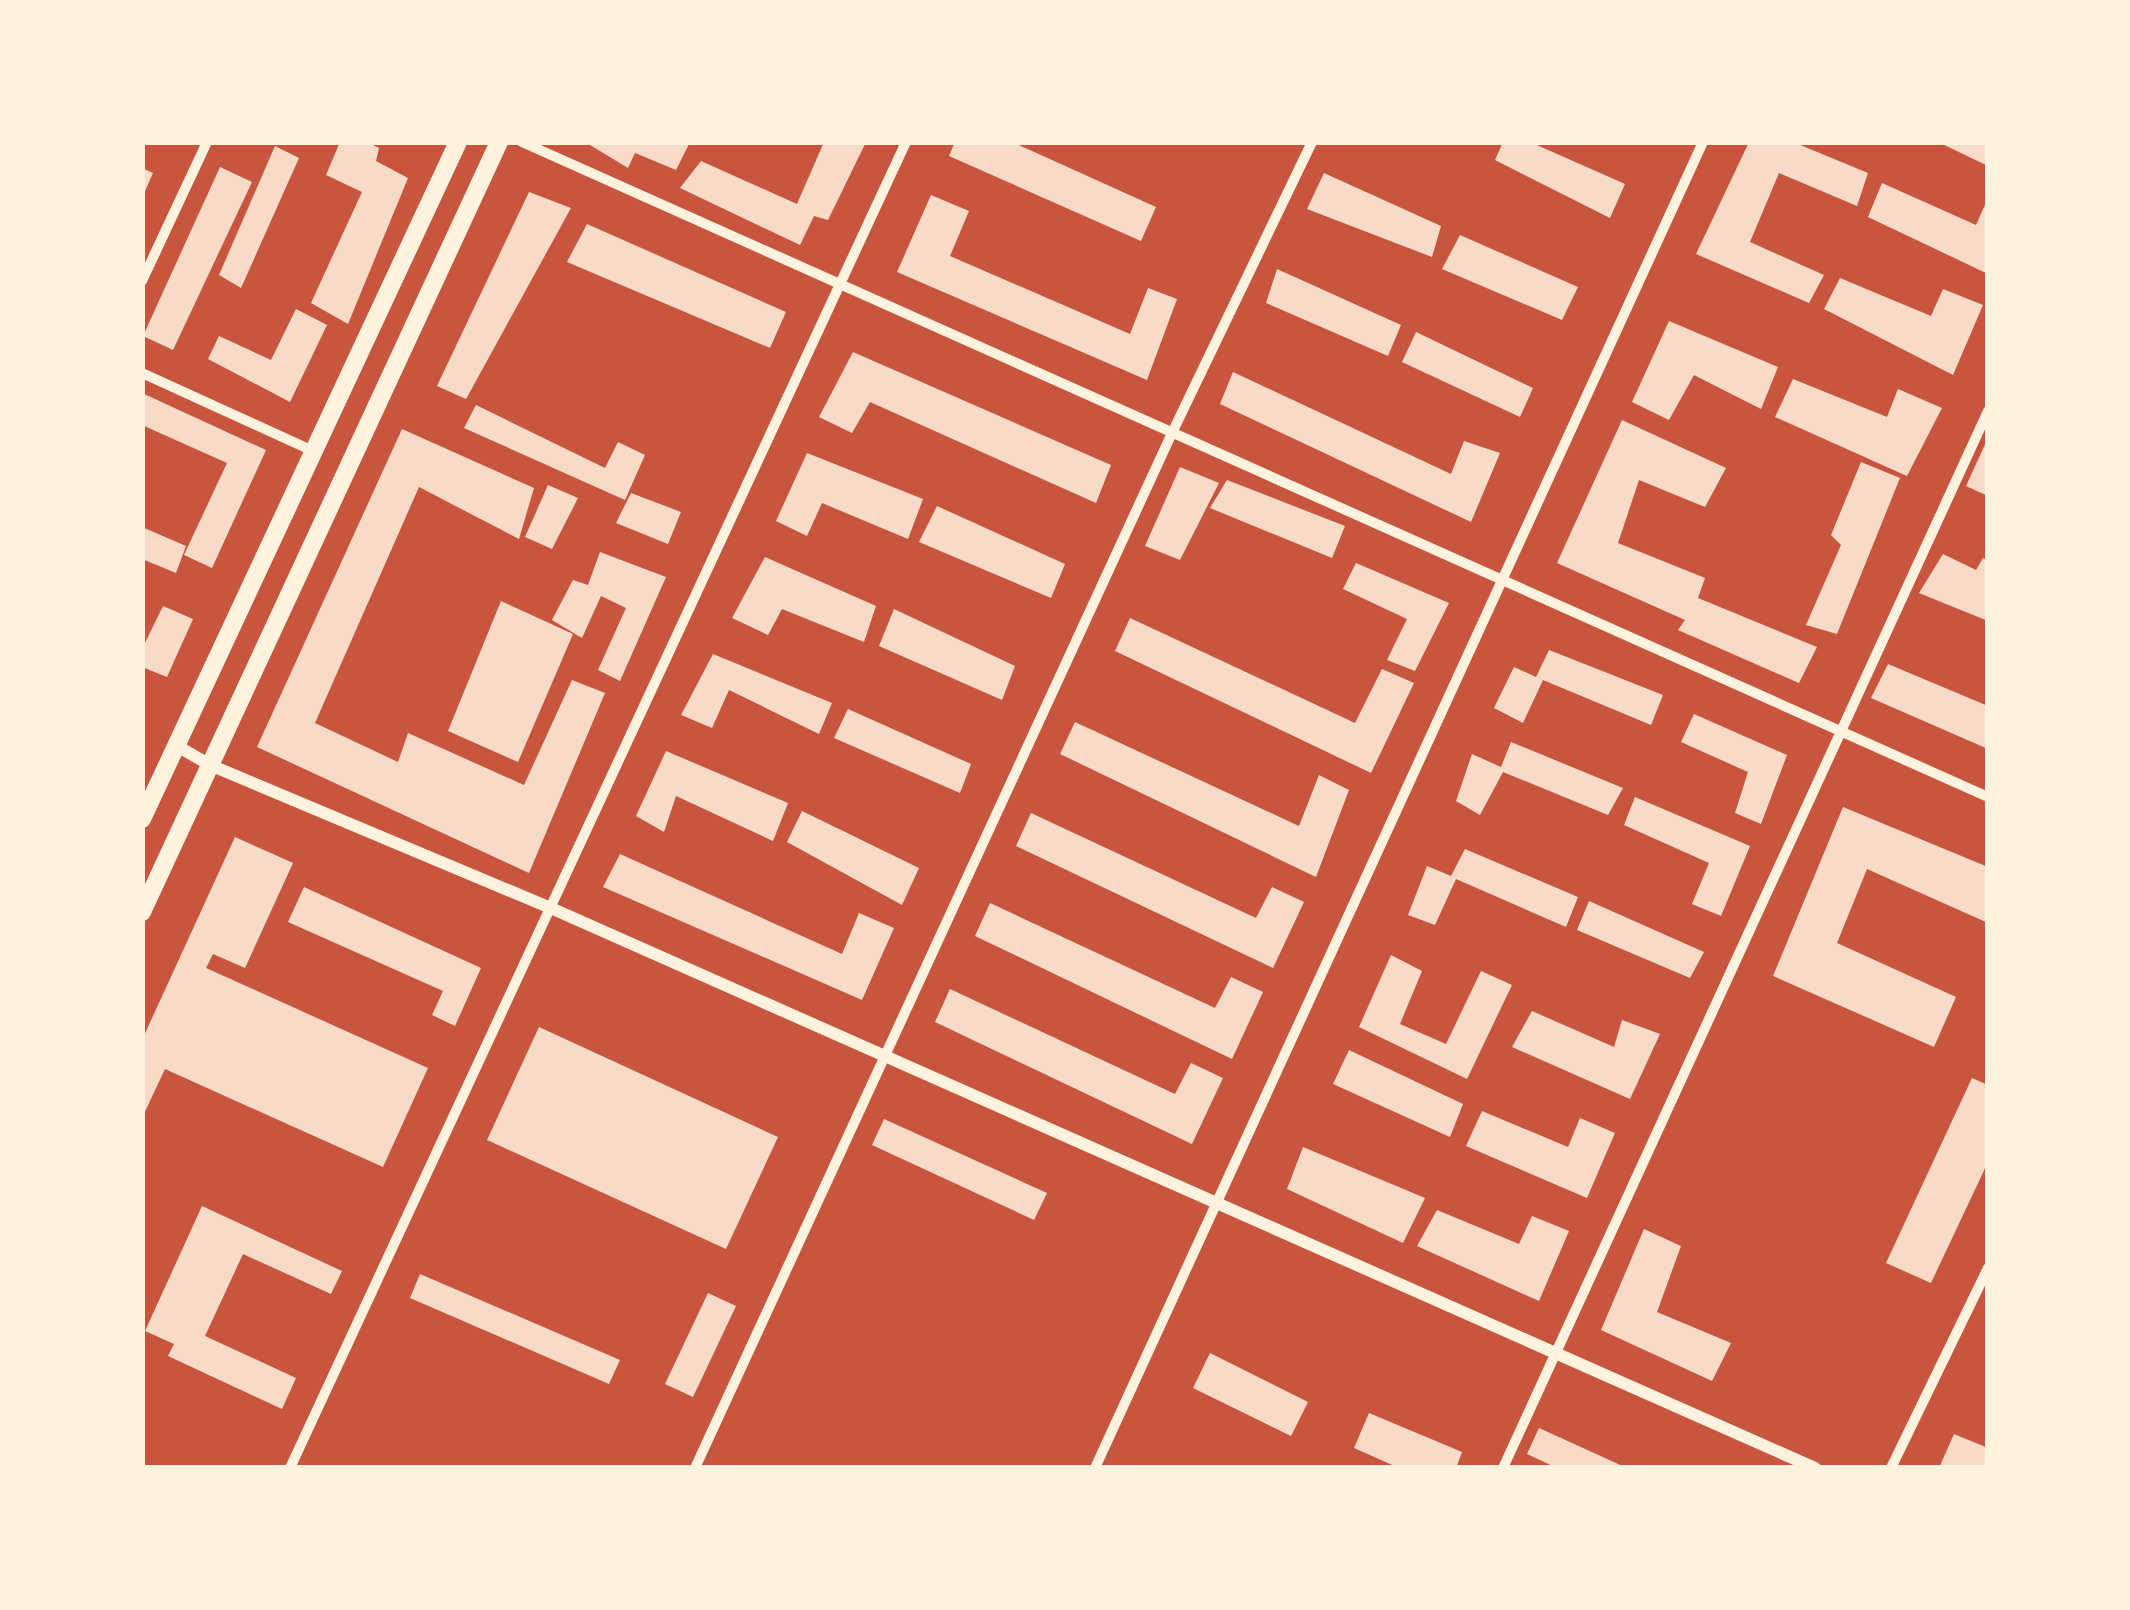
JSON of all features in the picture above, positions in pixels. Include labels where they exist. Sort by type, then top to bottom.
[{"type":"highway","points":[[142,819],[458,142]]},
{"type":"highway","points":[[142,912],[499,142]]},
{"type":"street","points":[[142,281],[206,142]]},
{"type":"street","points":[[522,142],[1988,798]]},
{"type":"street","points":[[290,1468],[553,909],[906,142]]},
{"type":"street","points":[[694,1468],[1172,433],[1312,142]]},
{"type":"street","points":[[1095,1468],[1703,142]]},
{"type":"street","points":[[142,373],[313,451]]},
{"type":"street","points":[[1503,1468],[1988,411]]},
{"type":"street","points":[[184,750],[210,765],[553,909],[1815,1468]]},
{"type":"street","points":[[1891,1468],[1988,1268]]},
{"type":"building","points":[[340,142],[367,142],[379,148],[376,161],[408,178],[348,324],[311,303],[362,192],[326,175]]},
{"type":"building","points":[[585,142],[690,142],[676,170],[635,153],[628,168]]},
{"type":"building","points":[[824,142],[866,142],[828,220],[814,216],[800,245],[680,188],[701,161],[797,204]]},
{"type":"building","points":[[955,142],[1012,142],[1156,207],[1141,241],[949,156]]},
{"type":"building","points":[[1503,142],[1530,142],[1625,184],[1610,218],[1495,160]]},
{"type":"building","points":[[1749,142],[1793,142],[1868,173],[1857,206],[1779,173],[1750,242],[1824,275],[1809,303],[1696,254]]},
{"type":"building","points":[[1938,142],[1988,142],[1988,166]]},
{"type":"building","points":[[275,146],[299,158],[241,288],[219,275]]},
{"type":"building","points":[[220,167],[252,182],[173,350],[143,336]]},
{"type":"building","points":[[142,168],[153,173],[142,198]]},
{"type":"building","points":[[1324,173],[1441,226],[1432,257],[1307,209]]},
{"type":"building","points":[[1882,183],[1976,225],[1988,198],[1988,274],[1868,217]]},
{"type":"building","points":[[529,192],[571,208],[466,399],[437,386]]},
{"type":"building","points":[[931,195],[969,211],[950,256],[1130,334],[1148,288],[1177,299],[1147,380],[897,272]]},
{"type":"building","points":[[587,224],[786,312],[770,348],[567,262]]},
{"type":"building","points":[[1460,235],[1578,287],[1562,320],[1442,269]]},
{"type":"building","points":[[1277,269],[1401,325],[1388,356],[1266,303]]},
{"type":"building","points":[[1840,278],[1931,316],[1943,289],[1983,305],[1953,375],[1824,309]]},
{"type":"building","points":[[296,309],[327,325],[290,402],[208,359],[219,336],[271,360]]},
{"type":"building","points":[[1669,321],[1778,367],[1761,409],[1694,375],[1669,420],[1632,402]]},
{"type":"building","points":[[1416,332],[1533,388],[1520,417],[1402,362]]},
{"type":"building","points":[[853,352],[1111,465],[1096,503],[870,402],[852,433],[819,417]]},
{"type":"building","points":[[1233,372],[1451,474],[1464,441],[1500,453],[1471,522],[1220,404]]},
{"type":"building","points":[[1793,379],[1887,417],[1898,389],[1942,408],[1907,476],[1775,417]]},
{"type":"building","points":[[142,393],[266,450],[212,568],[184,555],[227,463],[142,425]]},
{"type":"building","points":[[476,405],[605,468],[618,442],[645,455],[625,500],[464,428]]},
{"type":"building","points":[[1622,420],[1726,468],[1705,507],[1639,480],[1618,543],[1705,578],[1698,598],[1817,647],[1799,683],[1678,630],[1685,620],[1557,563]]},
{"type":"building","points":[[402,429],[534,488],[519,539],[419,487],[315,723],[398,762],[408,733],[524,785],[572,680],[605,693],[529,873],[257,747]]},
{"type":"building","points":[[1988,438],[1988,496],[1966,486]]},
{"type":"building","points":[[807,453],[923,499],[908,539],[822,503],[807,536],[776,521]]},
{"type":"building","points":[[1861,462],[1900,478],[1837,634],[1806,625],[1841,545],[1831,535]]},
{"type":"building","points":[[1180,467],[1219,483],[1180,560],[1145,546]]},
{"type":"building","points":[[1227,480],[1345,526],[1332,558],[1210,508]]},
{"type":"building","points":[[548,485],[578,498],[552,549],[525,537]]},
{"type":"building","points":[[631,493],[681,512],[668,544],[616,523]]},
{"type":"building","points":[[937,506],[1065,564],[1051,598],[919,542]]},
{"type":"building","points":[[142,527],[186,546],[176,573],[142,559]]},
{"type":"building","points":[[600,552],[666,577],[620,681],[598,670],[626,608],[601,596],[582,638],[552,620],[573,580],[588,585]]},
{"type":"building","points":[[1943,554],[1976,570],[1983,558],[1988,560],[1988,621],[1919,593]]},
{"type":"building","points":[[765,557],[876,606],[864,642],[782,609],[768,635],[732,618]]},
{"type":"building","points":[[1356,563],[1449,603],[1415,671],[1387,660],[1407,619],[1343,589]]},
{"type":"building","points":[[501,601],[573,634],[518,762],[448,731]]},
{"type":"building","points":[[163,606],[193,619],[167,677],[142,667],[142,649]]},
{"type":"building","points":[[894,609],[1015,666],[1002,700],[879,646]]},
{"type":"building","points":[[1130,618],[1355,723],[1382,669],[1414,683],[1371,773],[1115,651]]},
{"type":"building","points":[[1549,650],[1663,695],[1651,725],[1543,680],[1523,723],[1494,708],[1514,667],[1536,677]]},
{"type":"building","points":[[713,654],[832,703],[819,734],[729,690],[712,728],[681,715]]},
{"type":"building","points":[[1888,664],[1988,706],[1988,749],[1871,698]]},
{"type":"building","points":[[848,709],[971,764],[960,793],[834,738]]},
{"type":"building","points":[[1694,714],[1787,755],[1761,824],[1735,813],[1748,772],[1681,742]]},
{"type":"building","points":[[1075,722],[1299,826],[1319,775],[1349,790],[1316,877],[1060,754]]},
{"type":"building","points":[[1511,742],[1623,788],[1608,815],[1503,772],[1480,815],[1456,801],[1472,754],[1501,767]]},
{"type":"building","points":[[666,751],[788,803],[773,841],[676,796],[664,832],[636,816]]},
{"type":"building","points":[[1635,797],[1750,846],[1721,916],[1692,904],[1709,863],[1624,825]]},
{"type":"building","points":[[1843,807],[1988,867],[1988,923],[1867,869],[1837,943],[1956,997],[1934,1047],[1773,976]]},
{"type":"building","points":[[802,811],[919,868],[902,905],[787,842]]},
{"type":"building","points":[[1031,813],[1256,918],[1272,887],[1304,902],[1273,968],[1016,846]]},
{"type":"building","points":[[235,837],[293,863],[245,968],[213,954],[206,968],[428,1068],[383,1167],[165,1069],[142,1118],[142,1040]]},
{"type":"building","points":[[1465,849],[1578,897],[1566,927],[1456,879],[1435,925],[1408,915],[1427,866],[1451,876]]},
{"type":"building","points":[[620,854],[842,954],[859,913],[894,928],[862,1000],[603,887]]},
{"type":"building","points":[[304,887],[481,968],[455,1026],[432,1015],[443,991],[288,922]]},
{"type":"building","points":[[1589,901],[1704,952],[1690,978],[1577,930]]},
{"type":"building","points":[[990,903],[1215,1008],[1231,977],[1263,992],[1232,1059],[975,936]]},
{"type":"building","points":[[1391,955],[1422,971],[1400,1024],[1446,1044],[1481,971],[1512,985],[1467,1079],[1359,1027]]},
{"type":"building","points":[[950,989],[1175,1094],[1191,1063],[1223,1078],[1192,1144],[935,1022]]},
{"type":"building","points":[[1532,1011],[1614,1047],[1622,1020],[1660,1034],[1630,1099],[1512,1047]]},
{"type":"building","points":[[539,1027],[778,1137],[726,1249],[487,1140]]},
{"type":"building","points":[[1349,1050],[1463,1104],[1450,1137],[1333,1084]]},
{"type":"building","points":[[1972,1078],[1988,1085],[1988,1162],[1931,1283],[1886,1263]]},
{"type":"building","points":[[1482,1111],[1568,1147],[1580,1118],[1615,1133],[1587,1198],[1466,1146]]},
{"type":"building","points":[[884,1119],[1047,1193],[1034,1220],[872,1145]]},
{"type":"building","points":[[1303,1147],[1425,1198],[1403,1243],[1287,1189]]},
{"type":"building","points":[[202,1206],[342,1271],[331,1294],[243,1254],[205,1336],[296,1378],[282,1409],[168,1356],[174,1344],[145,1331]]},
{"type":"building","points":[[1437,1210],[1519,1244],[1532,1216],[1569,1231],[1539,1301],[1417,1246]]},
{"type":"building","points":[[1644,1229],[1681,1246],[1657,1312],[1731,1343],[1712,1381],[1601,1330]]},
{"type":"building","points":[[420,1274],[620,1360],[609,1384],[410,1298]]},
{"type":"building","points":[[708,1293],[736,1306],[693,1397],[665,1384]]},
{"type":"building","points":[[1210,1353],[1308,1402],[1291,1436],[1193,1388]]},
{"type":"building","points":[[1369,1413],[1462,1452],[1456,1468],[1399,1468],[1354,1448]]},
{"type":"building","points":[[1539,1428],[1627,1468],[1557,1468],[1527,1454]]},
{"type":"building","points":[[1954,1434],[1988,1448],[1988,1468],[1939,1468]]}]
